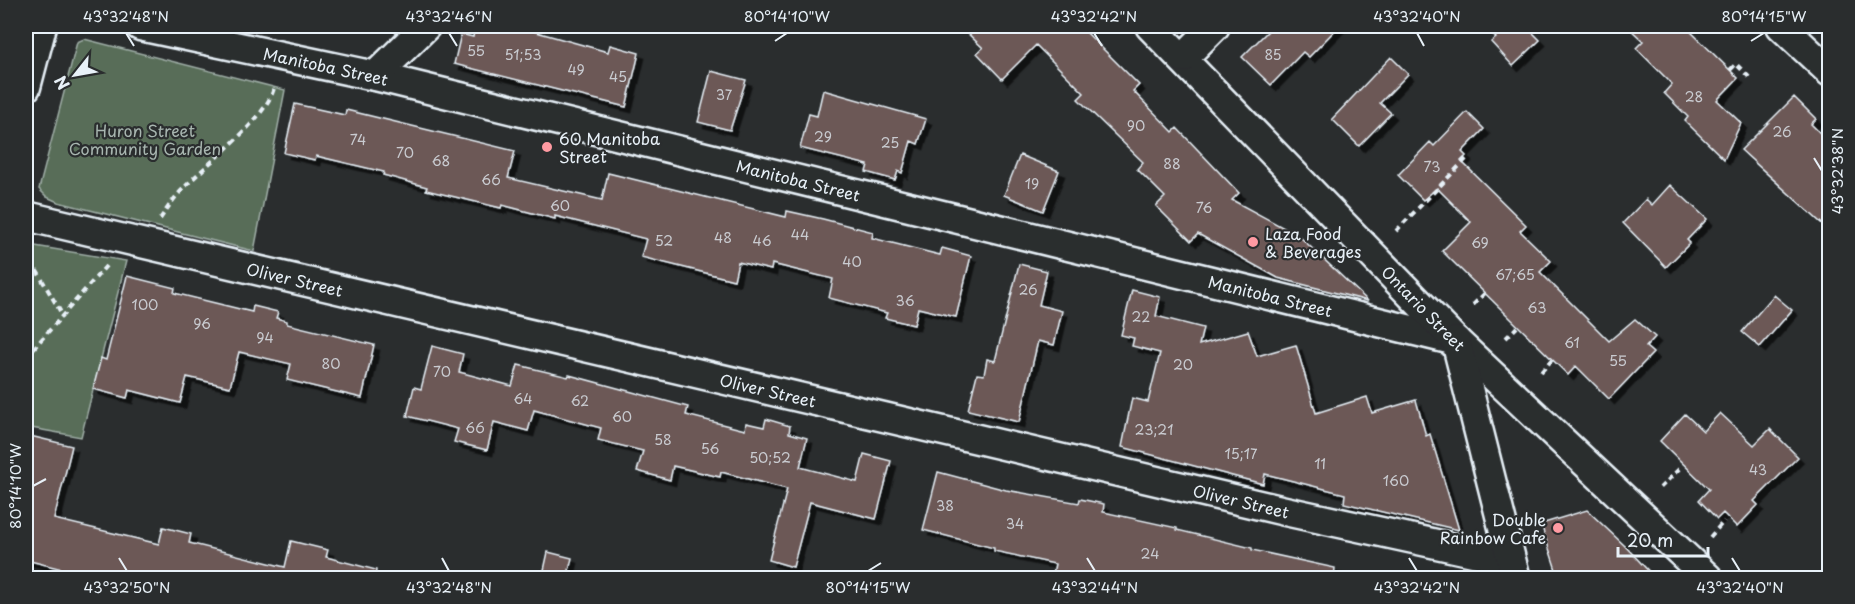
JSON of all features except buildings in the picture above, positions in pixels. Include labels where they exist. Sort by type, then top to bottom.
[{"type":"street","points":[[26,87],[42,26]]},
{"type":"street","name":"Manitoba Street","points":[[140,26],[375,76],[1456,341]]},
{"type":"street","points":[[375,76],[426,26]]},
{"type":"street","name":"Ontario Street","points":[[1150,26],[1456,341],[1708,579]]},
{"type":"street","points":[[1183,58],[1215,26]]},
{"type":"street","points":[[1781,26],[1830,72]]},
{"type":"street","name":"Oliver Street","points":[[26,216],[1273,508],[1513,569]]},
{"type":"street","points":[[1456,341],[1513,569]]},
{"type":"path","points":[[1730,70],[1736,64],[1751,79]]},
{"type":"path","points":[[151,245],[155,226],[172,202],[184,187],[214,162],[268,102],[275,82]]},
{"type":"path","points":[[1396,231],[1469,156]]},
{"type":"path","points":[[26,252],[63,316]]},
{"type":"path","points":[[26,357],[107,264]]},
{"type":"path","points":[[1473,305],[1486,292]]},
{"type":"path","points":[[1506,338],[1517,327]]},
{"type":"path","points":[[1541,372],[1552,360]]},
{"type":"path","points":[[1660,488],[1680,468]]},
{"type":"path","points":[[1710,537],[1724,521]]},
{"type":"green space","name":"Huron Street Community Garden","points":[[84,39],[285,90],[254,251],[58,202],[47,197],[39,189],[77,42]]},
{"type":"green space","points":[[29,245],[126,261],[81,437],[26,427],[26,260]]},
{"type":"place","name":"60 Manitoba Street","points":[[547,147]]},
{"type":"place","name":"Laza Food & Beverages","points":[[1253,242]]},
{"type":"place","name":"Double Rainbow Cafe","points":[[1558,528]]}]
